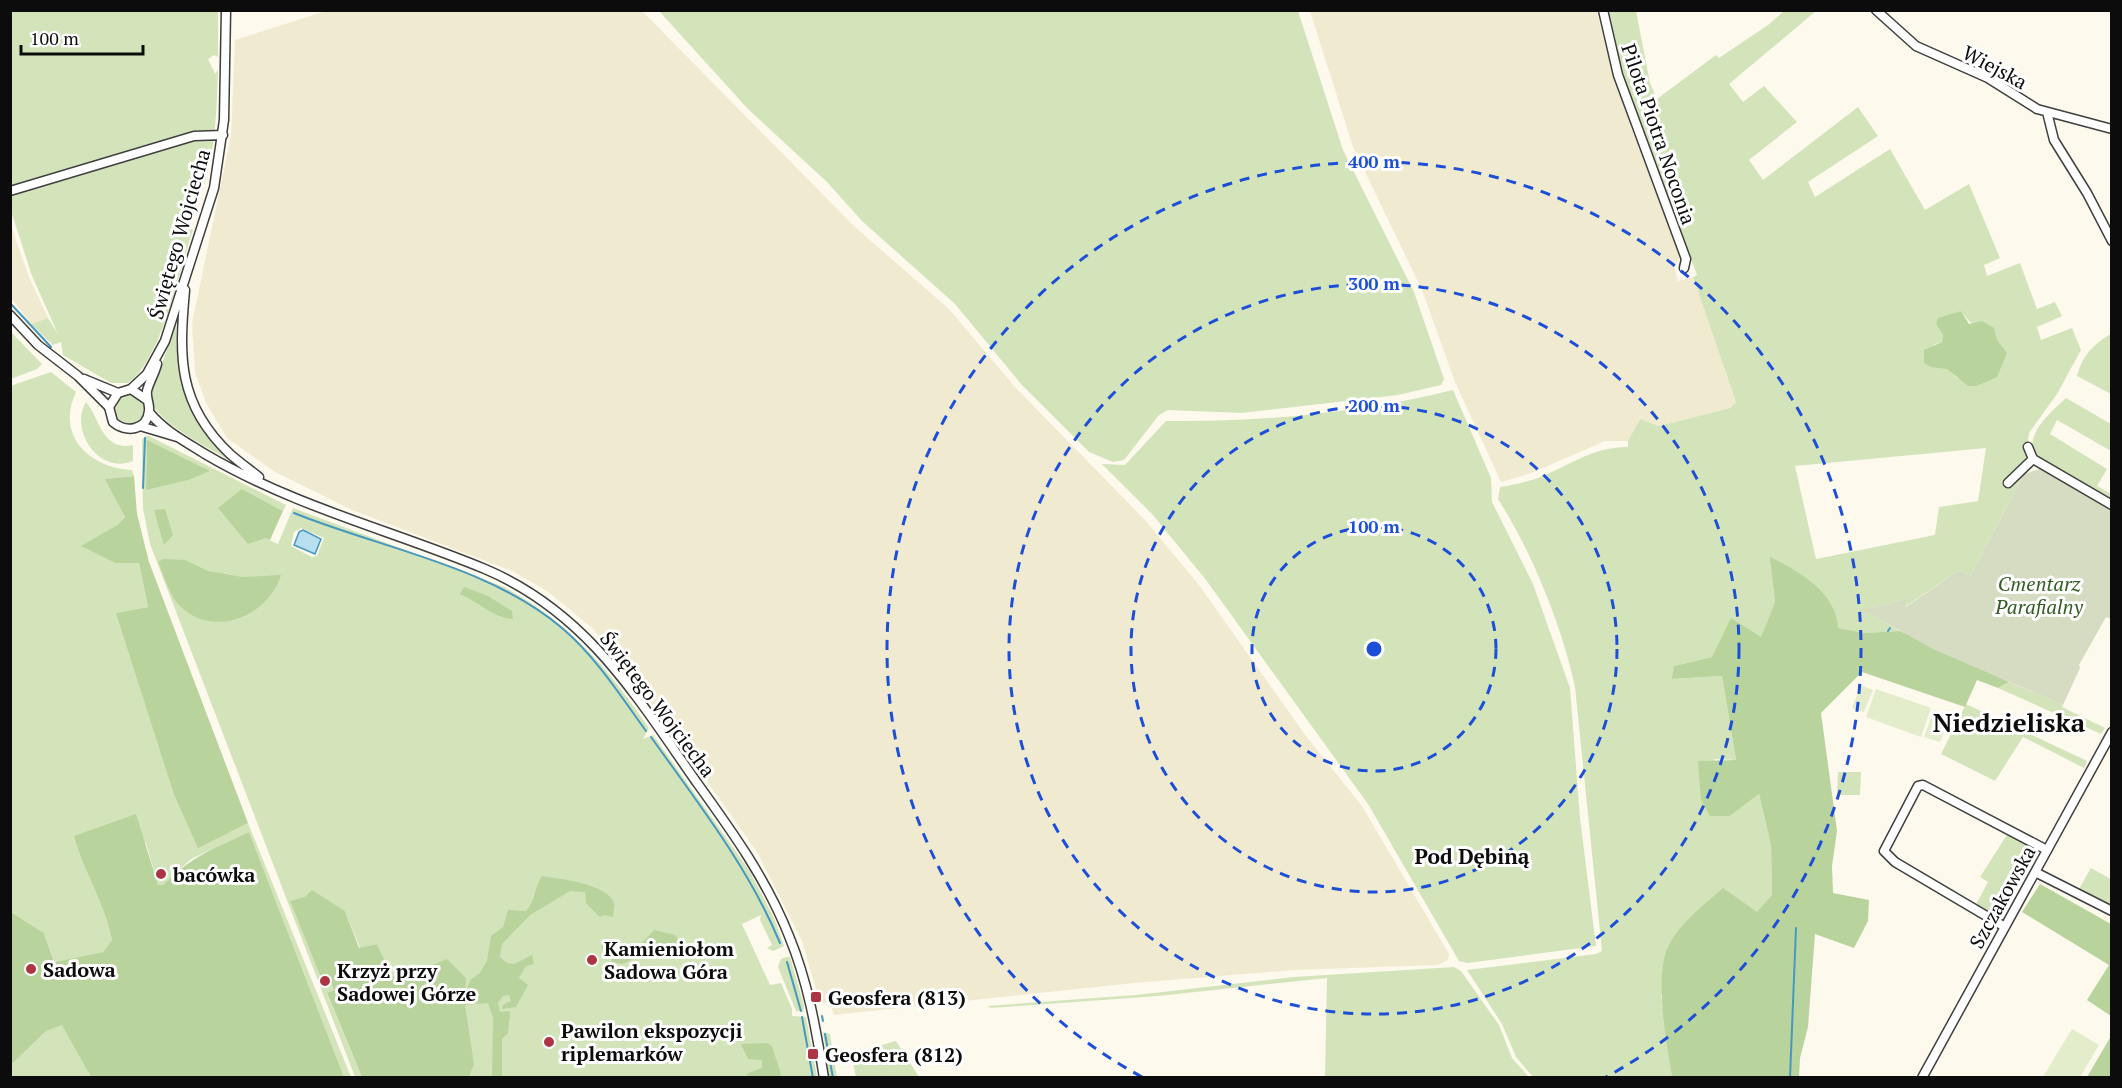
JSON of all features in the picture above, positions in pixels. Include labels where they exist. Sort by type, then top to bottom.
[{"type":"street","name":"Świętego Wojciecha","points":[[147,400],[158,356],[187,275],[214,188],[223,135],[226,10]]},
{"type":"street","name":"Pilota Piotra Noconia","points":[[1603,10],[1618,75],[1686,259],[1684,268]]},
{"type":"street","name":"Wiejska","points":[[1876,10],[1916,46],[1988,78],[2046,112],[2112,129]]},
{"type":"street","points":[[2046,112],[2054,140],[2087,193],[2112,240]]},
{"type":"street","points":[[10,190],[194,136],[223,135]]},
{"type":"street","points":[[187,275],[180,350],[189,393],[203,421],[221,445],[267,485]]},
{"type":"street","points":[[10,315],[38,345],[78,376],[109,407]]},
{"type":"street","name":"Świętego Wojciecha","points":[[131,389],[147,374],[158,356]]},
{"type":"street","points":[[78,376],[118,393],[131,389],[147,400],[149,412],[140,426],[125,430],[118,427],[109,415],[109,407],[118,393]]},
{"type":"street","name":"Świętego Wojciecha","points":[[149,412],[177,437],[225,466],[339,517],[507,579],[558,610],[596,645],[633,692],[731,830],[774,901],[790,938],[808,993],[824,1077]]},
{"type":"street","name":"Świętego Wojciecha","points":[[140,426],[177,437]]},
{"type":"street","points":[[2028,447],[2034,459],[2112,505]]},
{"type":"street","points":[[2008,483],[2034,459]]},
{"type":"street","name":"Szczakowska","points":[[1922,1077],[2112,732]]},
{"type":"street","points":[[2004,927],[1895,862],[1884,851],[1918,786],[1927,787],[2047,850]]},
{"type":"street","points":[[2035,872],[2112,911]]},
{"type":"shaded area","points":[[326,11],[642,11],[854,226],[949,309],[1015,387],[1146,521],[1199,585],[1306,736],[1362,806],[1449,954],[1448,960],[1438,965],[1295,970],[1134,983],[834,1015],[830,1003],[820,1003],[802,941],[757,852],[626,667],[591,627],[547,591],[512,571],[352,510],[275,472],[227,438],[206,403],[195,372],[192,323],[231,136],[235,40]]},
{"type":"shaded area","points":[[1310,11],[1597,11],[1607,52],[1631,127],[1681,255],[1674,267],[1678,281],[1693,277],[1736,402],[1730,408],[1659,426],[1640,419],[1628,441],[1605,441],[1529,474],[1501,482],[1455,382],[1422,290],[1353,147]]},
{"type":"shaded area","points":[[10,223],[29,277],[48,318],[31,324],[11,298]]},
{"type":"green space","points":[[10,11],[218,11],[218,57],[214,55],[208,59],[215,74],[218,70],[215,130],[208,169],[196,207],[186,225],[193,230],[160,335],[151,355],[128,383],[111,383],[63,355],[61,342],[53,345],[31,324],[48,318],[58,334],[32,276],[11,211]]},
{"type":"green space","points":[[659,11],[1298,11],[1343,150],[1414,292],[1444,379],[1441,385],[1398,395],[1241,413],[1168,410],[1159,415],[1124,460],[1113,462],[1089,452],[1021,384],[955,304],[862,221],[827,182],[748,109]]},
{"type":"green space","points":[[1606,11],[1636,11],[1650,83],[1657,99],[1716,55],[1719,58],[1768,25],[1784,11],[1816,11],[1729,84],[1743,102],[1764,86],[1797,122],[1749,160],[1763,180],[1858,107],[1878,136],[1808,182],[1815,197],[1890,149],[1925,210],[1969,184],[2000,258],[1984,265],[1987,276],[2020,263],[2037,309],[2055,302],[2062,316],[2037,327],[2041,340],[2072,328],[2081,350],[2057,394],[2029,433],[2024,474],[1971,575],[1959,570],[1905,607],[1906,599],[1864,610],[1900,631],[1865,633],[1837,628],[1771,558],[1775,602],[1761,638],[1712,657],[1674,666],[1673,679],[1722,676],[1736,760],[1714,759],[1730,816],[1759,794],[1771,845],[1772,895],[1757,913],[1661,995],[1672,1077],[1533,1077],[1516,1057],[1502,1024],[1467,970],[1596,954],[1602,951],[1575,687],[1562,639],[1544,590],[1523,542],[1498,499],[1500,487],[1532,480],[1602,450],[1628,447],[1628,441],[1640,419],[1659,426],[1730,408],[1736,402],[1693,277],[1697,275],[1626,89]],"holes":[[[1961,311],[1971,323],[2007,353],[1985,382],[1977,386],[1957,378],[1948,369],[1940,366],[1933,345],[1942,342],[1943,335],[1936,324]],[[1986,448],[1978,501],[1939,507],[1935,535],[1816,559],[1795,466]]]},
{"type":"green space","points":[[1961,311],[1969,324],[1982,321],[1994,328],[1997,340],[2007,353],[1997,377],[1977,386],[1968,386],[1947,369],[1931,367],[1924,363],[1924,350],[1942,342],[1943,335],[1936,324],[1938,318]]},
{"type":"green space","points":[[176,324],[179,366],[189,402],[207,433],[235,464],[173,426],[154,406],[153,389]]},
{"type":"green space","points":[[11,332],[42,364],[37,369],[11,379]]},
{"type":"green space","points":[[2111,334],[2111,394],[2077,376],[2089,351]]},
{"type":"green space","points":[[51,372],[76,392],[70,422],[73,435],[80,447],[103,463],[132,470],[134,476],[106,479],[125,517],[117,525],[82,546],[115,563],[139,563],[148,607],[117,613],[174,795],[198,847],[248,823],[351,1077],[344,1077],[249,832],[191,859],[163,885],[158,885],[146,843],[75,836],[109,927],[112,940],[103,952],[54,962],[44,933],[11,912],[10,386]]},
{"type":"green space","points":[[1453,390],[1491,478],[1492,502],[1533,584],[1570,688],[1580,818],[1596,946],[1468,963],[1459,961],[1368,804],[1206,580],[1153,515],[1102,464],[1125,465],[1166,421],[1238,420],[1310,415],[1382,405]]},
{"type":"green space","points":[[128,391],[146,404],[143,420],[129,427],[113,419],[113,400]]},
{"type":"green space","points":[[2066,398],[2111,424],[2111,451],[2057,420],[2050,434],[2107,469],[2097,486],[2111,494],[2111,509],[2042,468],[2045,461],[2033,454],[2032,446],[2037,430],[2047,416]]},
{"type":"green space","points":[[86,402],[108,439],[123,446],[133,445],[133,461],[121,464],[109,462],[90,447],[81,425]]},
{"type":"green space","points":[[147,435],[286,505],[283,511],[242,489],[265,538],[278,544],[293,508],[504,587],[548,615],[586,648],[649,728],[643,739],[653,735],[749,870],[774,918],[784,946],[773,951],[767,948],[772,945],[760,920],[761,915],[742,924],[770,985],[781,983],[792,1009],[792,1016],[806,1017],[817,1077],[467,1077],[407,975],[392,976],[377,944],[360,948],[345,911],[306,896],[290,901],[320,976],[327,973],[334,991],[327,994],[362,1077],[355,1077],[150,544],[143,509],[142,439]],"holes":[[[147,441],[209,471],[146,490]],[[301,528],[324,538],[317,556],[312,557],[291,546],[294,532]]]},
{"type":"green space","points":[[147,440],[210,471],[188,480],[146,490]]},
{"type":"green space","name":"Cmentarz Parafialny","points":[[2042,468],[2111,509],[2111,619],[2106,617],[2079,665],[2080,668],[2063,705],[1935,650],[1863,610],[1906,599],[1906,607],[1959,570],[1971,575],[2024,474]]},
{"type":"green space","points":[[134,476],[137,514],[149,562],[248,823],[198,848],[174,795],[116,613],[148,607],[139,563],[115,563],[81,546],[117,525],[125,517],[105,479]]},
{"type":"green space","points":[[242,489],[283,511],[270,540],[265,538],[248,544],[218,508]]},
{"type":"green space","points":[[165,509],[173,535],[164,545],[154,510]]},
{"type":"green space","points":[[1770,557],[1793,569],[1824,594],[1836,615],[1838,628],[1865,633],[1900,631],[2009,682],[1998,688],[1977,680],[1965,707],[1862,672],[1821,713],[1837,831],[1832,866],[1833,893],[1869,900],[1868,921],[1854,948],[1815,934],[1808,1027],[1800,1058],[1799,1077],[1672,1077],[1662,991],[1664,958],[1669,945],[1686,921],[1723,888],[1757,912],[1772,895],[1771,845],[1759,794],[1730,816],[1710,816],[1701,800],[1698,761],[1736,760],[1722,676],[1672,679],[1674,666],[1712,657],[1731,618],[1761,637],[1775,602]]},
{"type":"green space","points":[[163,559],[185,560],[208,571],[242,577],[281,575],[275,589],[253,611],[239,618],[209,621],[195,616],[177,603],[158,562]]},
{"type":"green space","points":[[464,587],[488,596],[512,611],[513,619],[492,613],[460,594]]},
{"type":"green space","points":[[2009,682],[2063,705],[2062,707],[2105,728],[2101,734],[1998,688]]},
{"type":"green space","points":[[1861,685],[1873,690],[1864,712],[1852,708]]},
{"type":"green space","points":[[1876,689],[1931,708],[1921,737],[1866,717]]},
{"type":"green space","points":[[1966,704],[2087,761],[2084,768],[2023,737],[1995,781],[1941,754]]},
{"type":"green space","points":[[1934,710],[1951,716],[1940,742],[1924,737]]},
{"type":"green space","points":[[1838,772],[1861,772],[1860,795],[1837,795]]},
{"type":"green space","points":[[136,814],[158,885],[163,885],[203,854],[249,832],[344,1077],[91,1077],[62,1025],[46,1031],[11,1065],[11,912],[44,933],[54,962],[103,952],[112,940],[109,927],[74,836]]},
{"type":"green space","points":[[2010,830],[2039,846],[2017,868],[2014,867],[2000,893],[2003,894],[1995,927],[1972,912],[1988,882],[1980,877]]},
{"type":"green space","points":[[2091,868],[2111,879],[2111,905],[2079,889]]},
{"type":"green space","points":[[542,876],[571,881],[603,891],[614,903],[613,917],[604,915],[600,917],[586,903],[585,892],[570,891],[530,915],[502,944],[500,957],[507,963],[514,964],[532,955],[534,964],[526,966],[519,978],[528,985],[516,1007],[502,1009],[503,1005],[511,1001],[509,995],[503,996],[498,1003],[500,1012],[510,1011],[508,1033],[502,1039],[502,1077],[492,1077],[493,1018],[488,1003],[465,1005],[474,1064],[469,1077],[362,1077],[327,993],[334,990],[327,974],[320,976],[290,901],[306,896],[312,890],[345,911],[359,948],[377,944],[392,976],[407,975],[447,959],[466,978],[465,993],[471,979],[479,974],[487,961],[491,936],[503,927],[508,910],[526,911],[532,903]]},
{"type":"green space","points":[[2040,884],[2111,924],[2111,1016],[2087,1000],[2109,965],[2022,912]]},
{"type":"green space","points":[[654,930],[675,935],[682,944],[659,956],[640,956],[622,964],[612,962],[611,957],[602,949],[601,944],[604,943],[622,952],[628,951],[638,946]]},
{"type":"green space","points":[[790,957],[804,1006],[803,1012],[796,1011],[778,967],[781,959]]},
{"type":"green space","points":[[1454,967],[1461,971],[1499,1025],[1512,1058],[1529,1077],[1325,1077],[1327,978],[1158,996],[991,1008],[987,1006],[1136,995],[1294,977]]},
{"type":"green space","points":[[63,1024],[91,1077],[11,1078],[11,1065],[46,1031]]},
{"type":"green space","points":[[2072,1029],[2099,1045],[2080,1077],[2043,1077]]},
{"type":"green space","points":[[823,1032],[830,1034],[837,1077],[829,1077]]},
{"type":"green space","points":[[2111,1036],[2111,1077],[2087,1077]]},
{"type":"green space","points":[[896,1041],[919,1077],[856,1077],[851,1054]]},
{"type":"green space","points":[[767,1043],[772,1046],[781,1074],[779,1077],[750,1077],[746,1074],[762,1068],[762,1060],[748,1059],[741,1044]]},
{"type":"water","points":[[303,530],[321,539],[315,554],[294,545],[299,532]]},
{"type":"waterway","points":[[10,303],[51,347]]},
{"type":"waterway","points":[[143,488],[145,438]]},
{"type":"waterway","points":[[294,513],[468,573],[533,606],[562,628],[586,651],[646,731]]},
{"type":"waterway","points":[[651,737],[738,862],[780,943]]},
{"type":"waterway","points":[[1790,1078],[1796,928]]},
{"type":"waterway","points":[[787,962],[801,1011]]},
{"type":"waterway","points":[[822,1016],[823,1021]]},
{"type":"waterway","points":[[802,1017],[813,1078]]},
{"type":"waterway","points":[[825,1034],[833,1078]]},
{"type":"place","name":"bacówka","points":[[161,874]]},
{"type":"place","name":"Kamieniołom Sadowa Góra","points":[[592,960]]},
{"type":"place","name":"Sadowa","points":[[31,969]]},
{"type":"place","name":"Krzyż przy Sadowej Górze","points":[[325,981]]},
{"type":"place","name":"Geosfera (813)","points":[[816,997]]},
{"type":"place","name":"Pawilon ekspozycji riplemarków","points":[[549,1042]]},
{"type":"place","name":"Geosfera (812)","points":[[813,1054]]},
{"type":"district","name":"Niedzieliska","points":[[2009,722]]},
{"type":"district","name":"Pod Dębiną","points":[[1472,856]]}]
